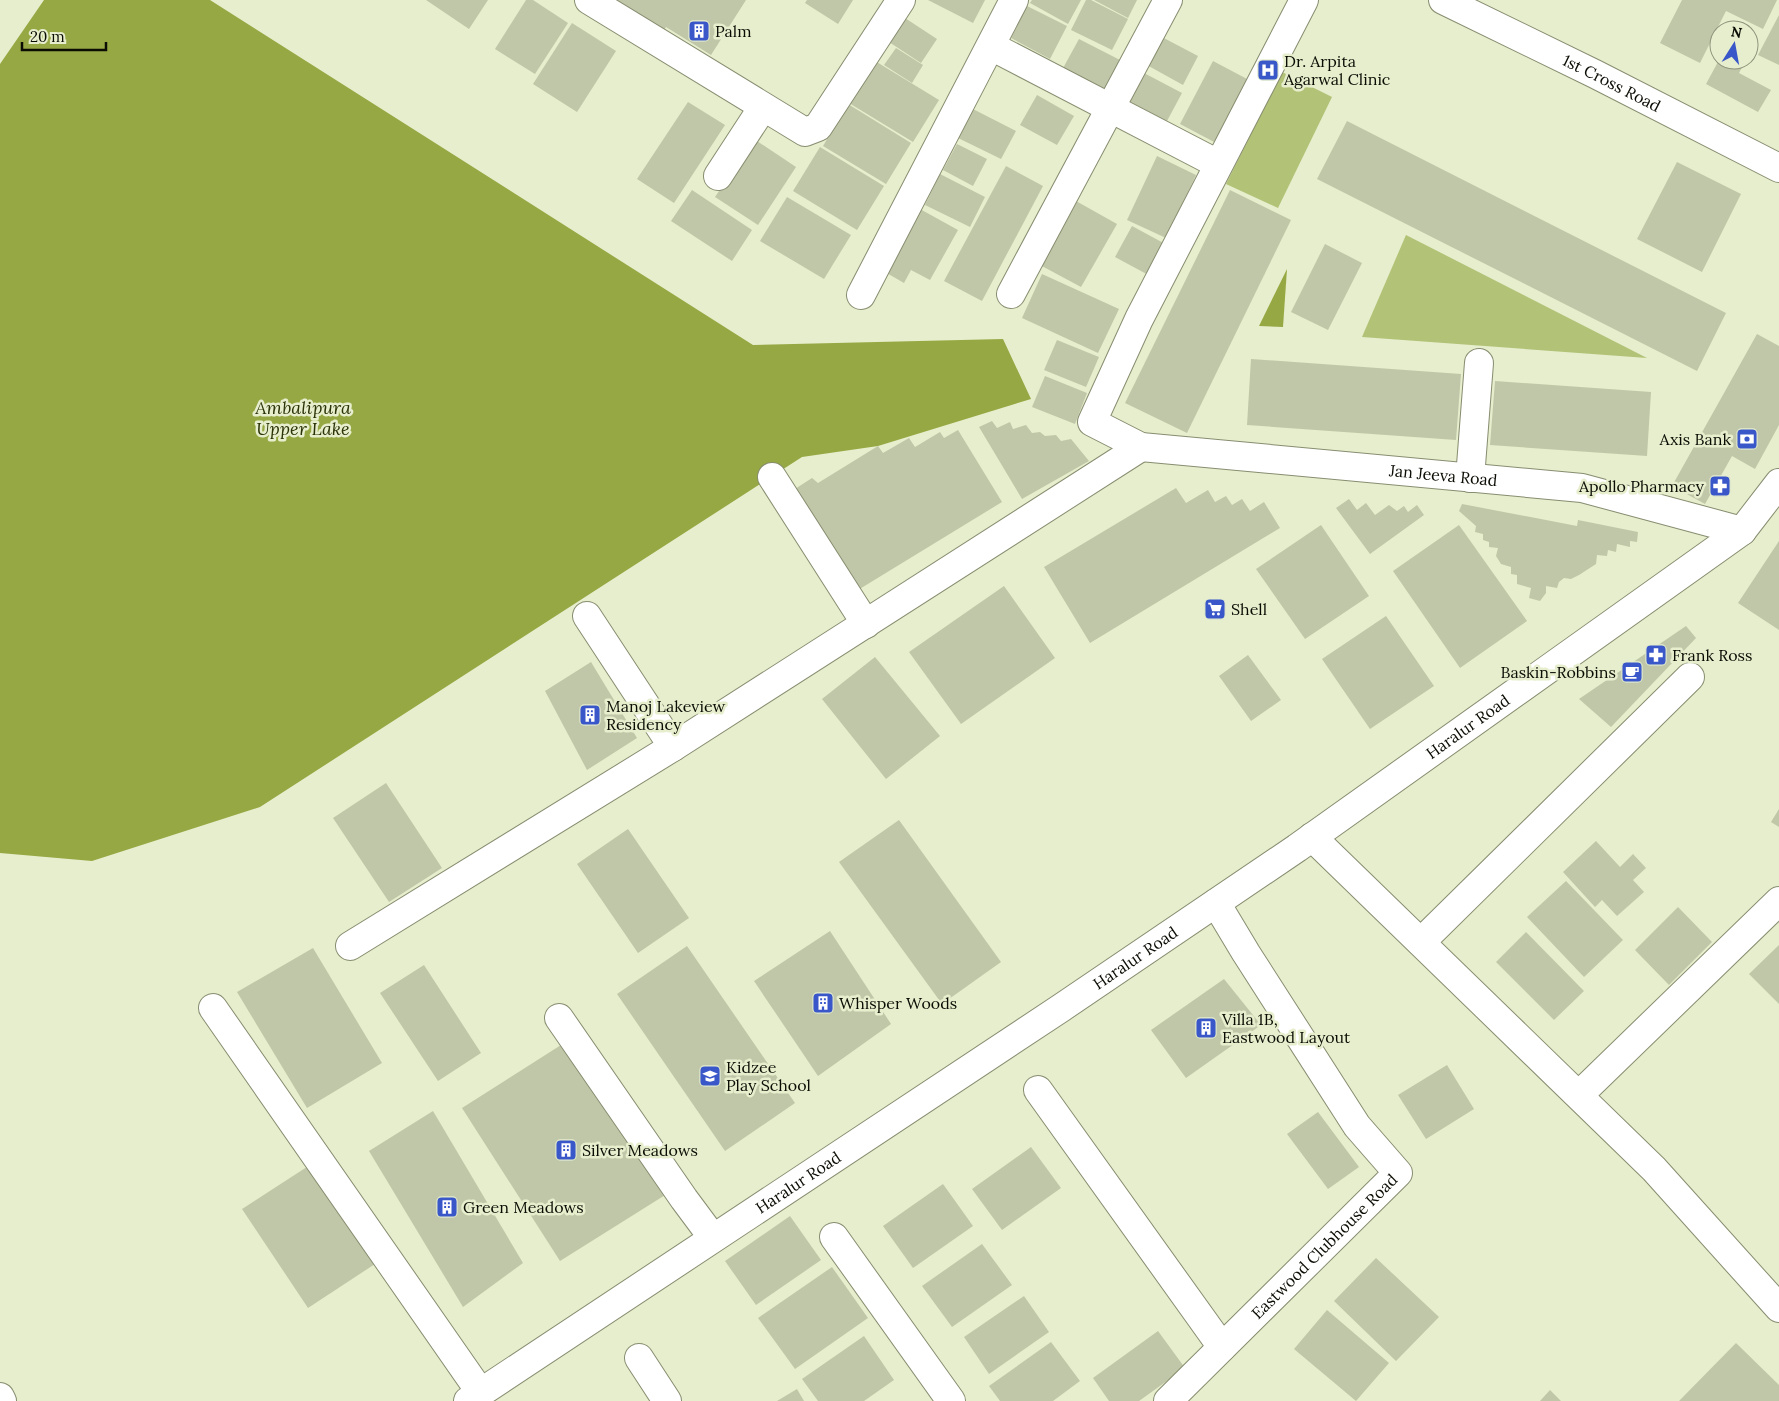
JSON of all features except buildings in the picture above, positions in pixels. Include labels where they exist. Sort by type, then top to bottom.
[{"type":"street","points":[[589,0],[805,132],[818,127],[901,0]]},
{"type":"street","points":[[861,295],[1014,0]]},
{"type":"street","points":[[1011,294],[1168,0]]},
{"type":"street","points":[[1142,447],[1092,422],[1139,319],[1304,0]]},
{"type":"street","name":"1st Cross Road","points":[[1443,0],[1595,74],[1779,168]]},
{"type":"street","points":[[991,46],[1218,164]]},
{"type":"street","points":[[718,176],[762,107]]},
{"type":"street","points":[[1470,478],[1479,363]]},
{"type":"street","points":[[350,946],[673,747],[1142,447]]},
{"type":"street","name":"Jan Jeeva Road","points":[[1142,447],[1582,488],[1742,530]]},
{"type":"street","points":[[772,477],[866,624]]},
{"type":"street","name":"Haralur Road","points":[[475,1397],[1312,837],[1742,530],[1779,483]]},
{"type":"street","points":[[587,616],[673,747]]},
{"type":"street","points":[[1421,942],[1690,677]]},
{"type":"street","points":[[1312,837],[1654,1169],[1779,1308]]},
{"type":"street","points":[[1579,1095],[1779,901]]},
{"type":"street","name":"Eastwood Clubhouse Road","points":[[1168,1401],[1398,1173],[1357,1126],[1216,903]]},
{"type":"street","points":[[213,1008],[475,1397]]},
{"type":"street","points":[[559,1018],[713,1238]]},
{"type":"street","points":[[1038,1090],[1222,1347]]},
{"type":"street","points":[[834,1237],[951,1401]]},
{"type":"street","points":[[639,1358],[667,1401]]},
{"type":"street","points":[[0,1397],[2,1401]]},
{"type":"shaded area","points":[[1282,72],[1332,97],[1278,208],[1226,184]]},
{"type":"shaded area","points":[[1406,235],[1647,358],[1362,337]]},
{"type":"water","name":"Ambalipura Upper Lake","points":[[44,0],[210,0],[753,345],[1003,339],[1031,399],[878,446],[802,457],[260,807],[92,861],[0,853],[0,64]]},
{"type":"water","points":[[1287,269],[1283,327],[1259,326]]},
{"type":"place","name":"Palm","points":[[699,31]]},
{"type":"place","name":"Dr. Arpita Agarwal Clinic","points":[[1268,70]]},
{"type":"place","name":"Axis Bank","points":[[1747,439]]},
{"type":"place","name":"Apollo Pharmacy","points":[[1720,486]]},
{"type":"place","name":"Shell","points":[[1215,609]]},
{"type":"place","name":"Frank Ross","points":[[1656,655]]},
{"type":"place","name":"Baskin-Robbins","points":[[1632,672]]},
{"type":"place","name":"Manoj Lakeview Residency","points":[[590,715]]},
{"type":"place","name":"Whisper Woods","points":[[823,1003]]},
{"type":"place","name":"Villa 1B, Eastwood Layout","points":[[1206,1028]]},
{"type":"place","name":"Kidzee Play School","points":[[710,1076]]},
{"type":"place","name":"Silver Meadows","points":[[566,1150]]},
{"type":"place","name":"Green Meadows","points":[[447,1207]]}]
